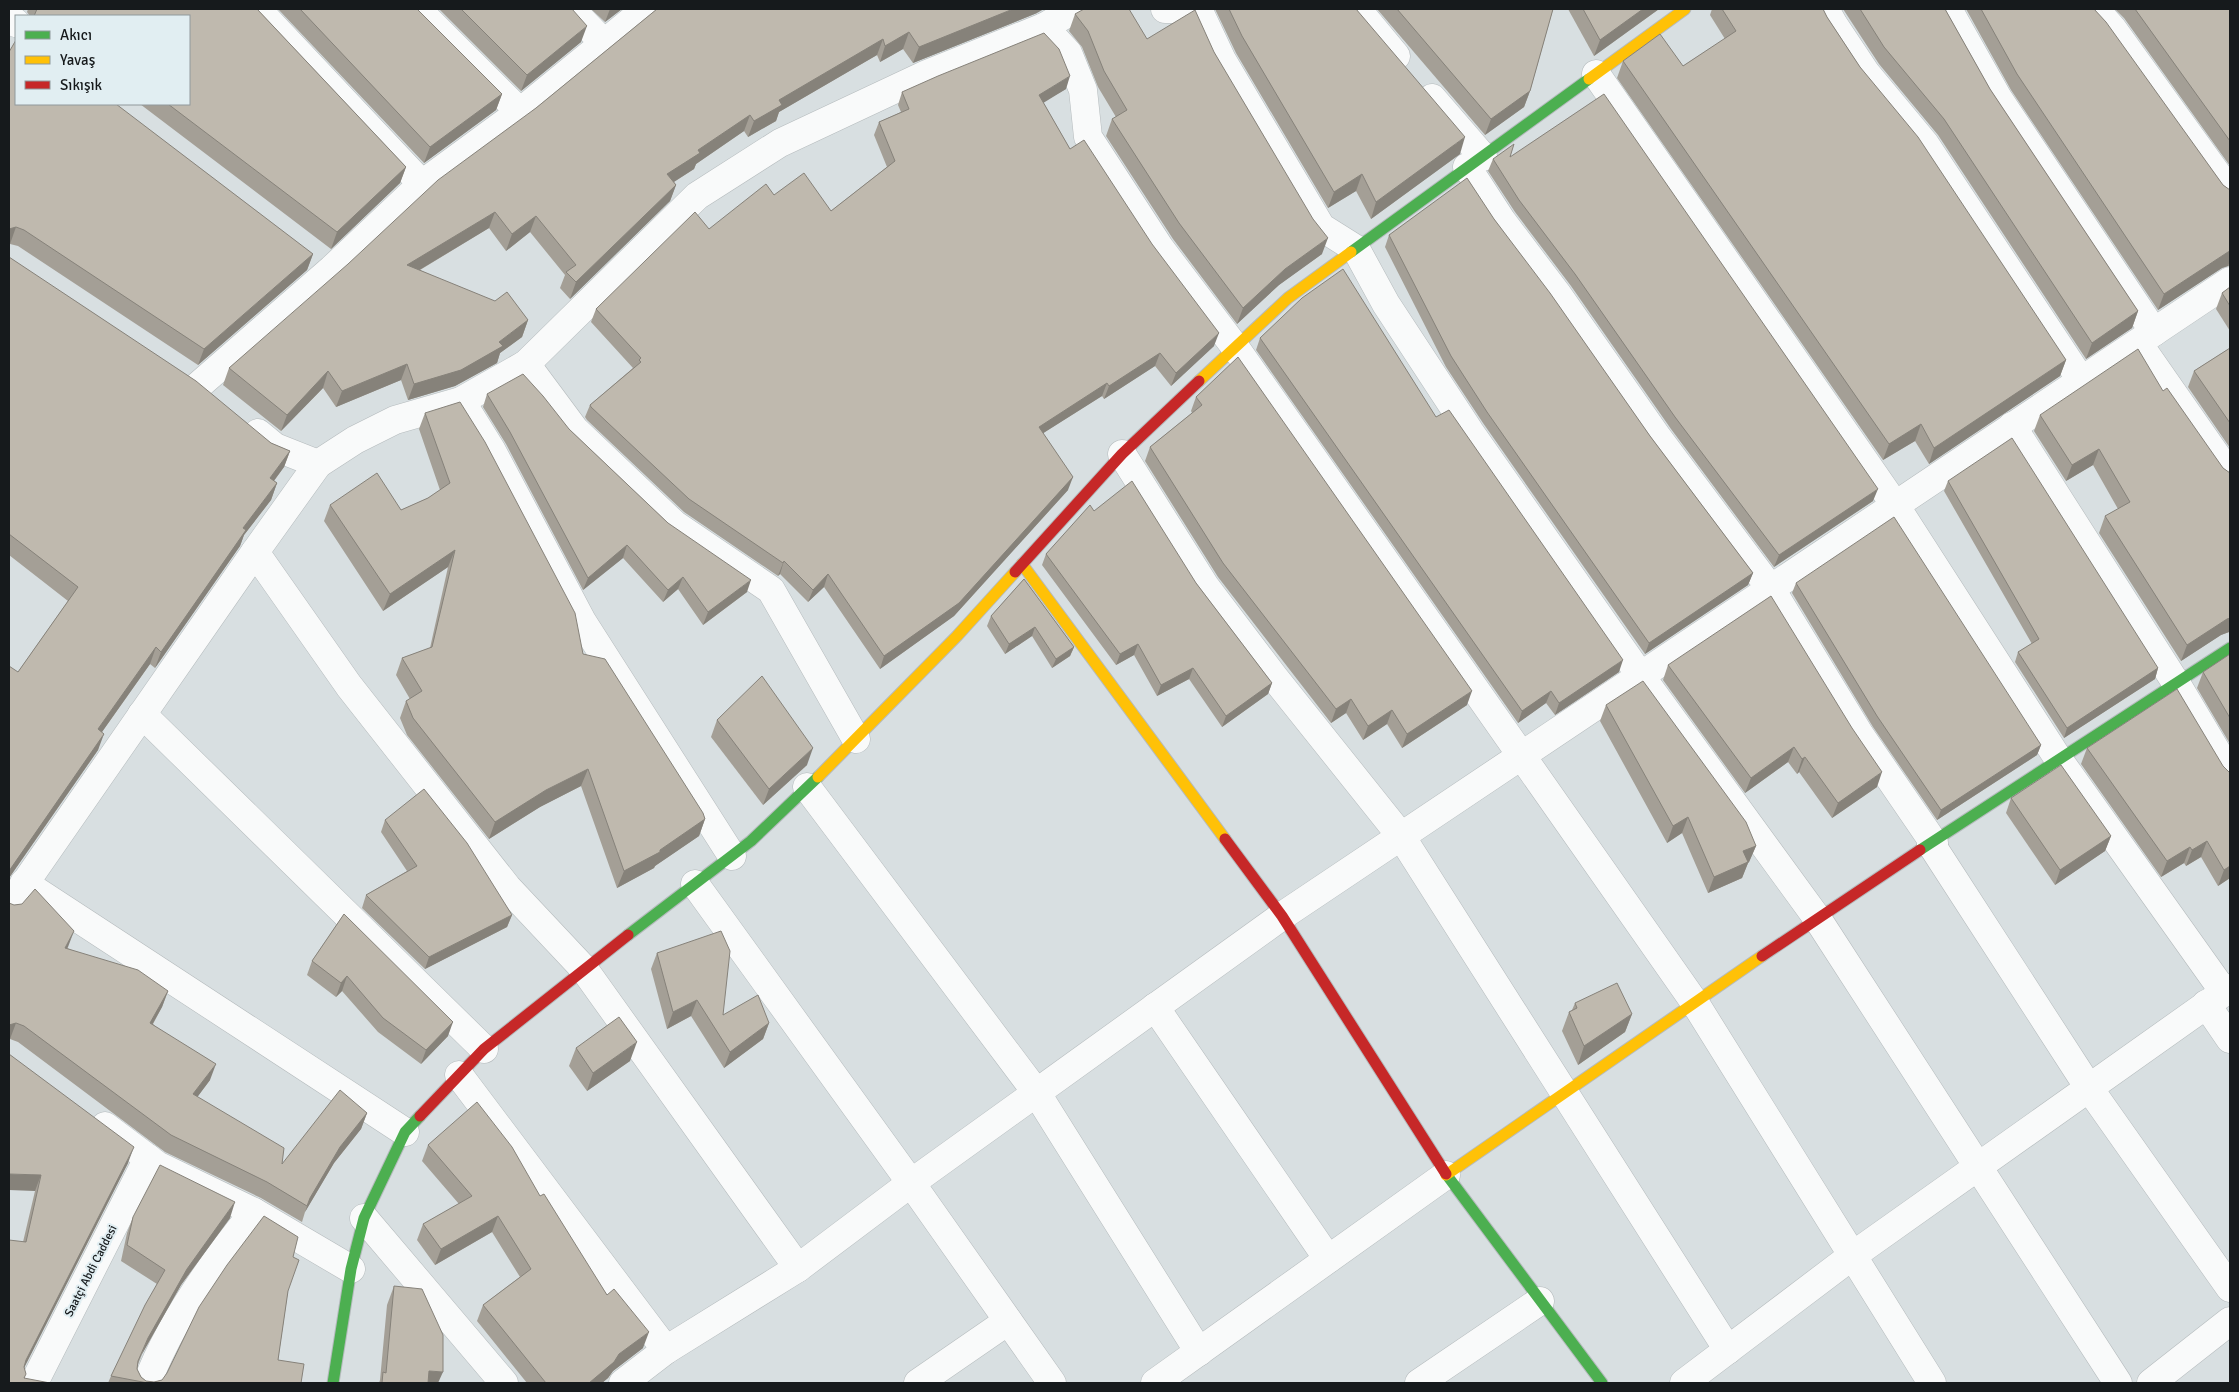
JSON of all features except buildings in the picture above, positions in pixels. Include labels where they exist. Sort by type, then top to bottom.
[{"type":"street","points":[[257,9],[422,184]]},
{"type":"street","points":[[417,9],[520,112]]},
{"type":"street","points":[[571,9],[604,42]]},
{"type":"street","points":[[199,385],[332,269],[422,184],[520,112],[646,9]]},
{"type":"street","points":[[9,906],[318,464],[355,440],[395,420],[461,401],[526,364],[698,196],[780,143],[927,74],[1044,27],[1075,9]]},
{"type":"street","points":[[1165,9],[1172,9]]},
{"type":"street","points":[[1198,9],[1222,60],[1321,227],[1356,249],[1386,304],[1470,432],[1640,675],[1817,918],[2118,1383]]},
{"type":"street","points":[[1357,9],[1414,78],[1475,162],[1502,221],[1558,295],[1658,438],[1771,589],[1860,735],[1933,844],[2090,1088],[2230,1288]]},
{"type":"street","points":[[333,1383],[351,1269],[364,1218],[405,1132],[484,1049],[584,969],[751,841],[856,739],[957,636],[1122,454],[1288,298],[1685,9]]},
{"type":"street","points":[[1826,9],[1834,25],[1866,73],[1925,144],[2082,380]]},
{"type":"street","points":[[1948,9],[1998,98],[2230,475]]},
{"type":"street","points":[[2095,9],[2112,28],[2230,192]]},
{"type":"street","points":[[1044,27],[1068,53],[1083,90],[1088,137],[1160,248],[1235,347],[1695,1003],[1932,1383]]},
{"type":"street","points":[[1596,74],[1895,504],[2059,760],[2220,994],[2230,1039]]},
{"type":"street","points":[[308,251],[332,269]]},
{"type":"street","points":[[623,1383],[666,1350],[798,1268],[1036,1092],[1282,916],[2230,281]]},
{"type":"street","points":[[526,364],[574,430],[674,524],[771,590],[856,739]]},
{"type":"street","points":[[174,368],[199,385],[275,447],[318,464]]},
{"type":"street","points":[[461,401],[492,451],[582,621],[732,856]]},
{"type":"street","points":[[2012,426],[2176,683],[2230,774]]},
{"type":"street","points":[[1122,454],[1205,586],[1274,677],[1401,836],[1563,1094],[1728,1350]]},
{"type":"street","points":[[255,552],[349,686],[495,872],[584,969],[798,1268]]},
{"type":"street","points":[[1022,564],[1282,916],[1446,1175],[1602,1383]]},
{"type":"street","points":[[1155,1383],[1446,1175],[1817,918],[1933,844],[2230,648]]},
{"type":"street","points":[[142,714],[484,1049]]},
{"type":"street","points":[[806,787],[1036,1092],[1199,1352]]},
{"type":"street","points":[[24,883],[405,1132]]},
{"type":"street","points":[[695,884],[911,1183],[1052,1383]]},
{"type":"street","points":[[1684,1383],[1852,1256],[2220,994]]},
{"type":"street","points":[[1155,1008],[1328,1259]]},
{"type":"street","points":[[459,1075],[666,1350]]},
{"type":"street","points":[[86,1112],[158,1165],[254,1212],[351,1269]]},
{"type":"street","name":"Saatçi Abdi Caddesi","points":[[34,1383],[148,1158]]},
{"type":"street","points":[[148,1383],[157,1357],[216,1258],[254,1212]]},
{"type":"street","points":[[364,1218],[504,1383]]},
{"type":"street","points":[[1419,1383],[1540,1301]]},
{"type":"street","points":[[918,1383],[1008,1321]]},
{"type":"street","points":[[2151,1383],[2230,1321]]},
{"type":"traffic: fast","points":[[1351,252],[1589,79]]},
{"type":"traffic: fast","points":[[1920,850],[2230,648]]},
{"type":"traffic: fast","points":[[628,935],[751,841],[818,777]]},
{"type":"traffic: fast","points":[[333,1383],[351,1269],[364,1218],[405,1132],[420,1116]]},
{"type":"traffic: fast","points":[[1446,1174],[1602,1383]]},
{"type":"traffic: slow","points":[[1589,79],[1685,9]]},
{"type":"traffic: slow","points":[[1199,381],[1288,298],[1351,252]]},
{"type":"traffic: slow","points":[[1022,564],[1225,839]]},
{"type":"traffic: slow","points":[[818,777],[957,636],[1015,572]]},
{"type":"traffic: slow","points":[[1446,1175],[1762,956]]},
{"type":"traffic: jam","points":[[1015,572],[1122,454],[1199,381]]},
{"type":"traffic: jam","points":[[1225,839],[1282,916],[1446,1174]]},
{"type":"traffic: jam","points":[[1762,956],[1920,850]]},
{"type":"traffic: jam","points":[[420,1116],[484,1049],[628,935]]}]
